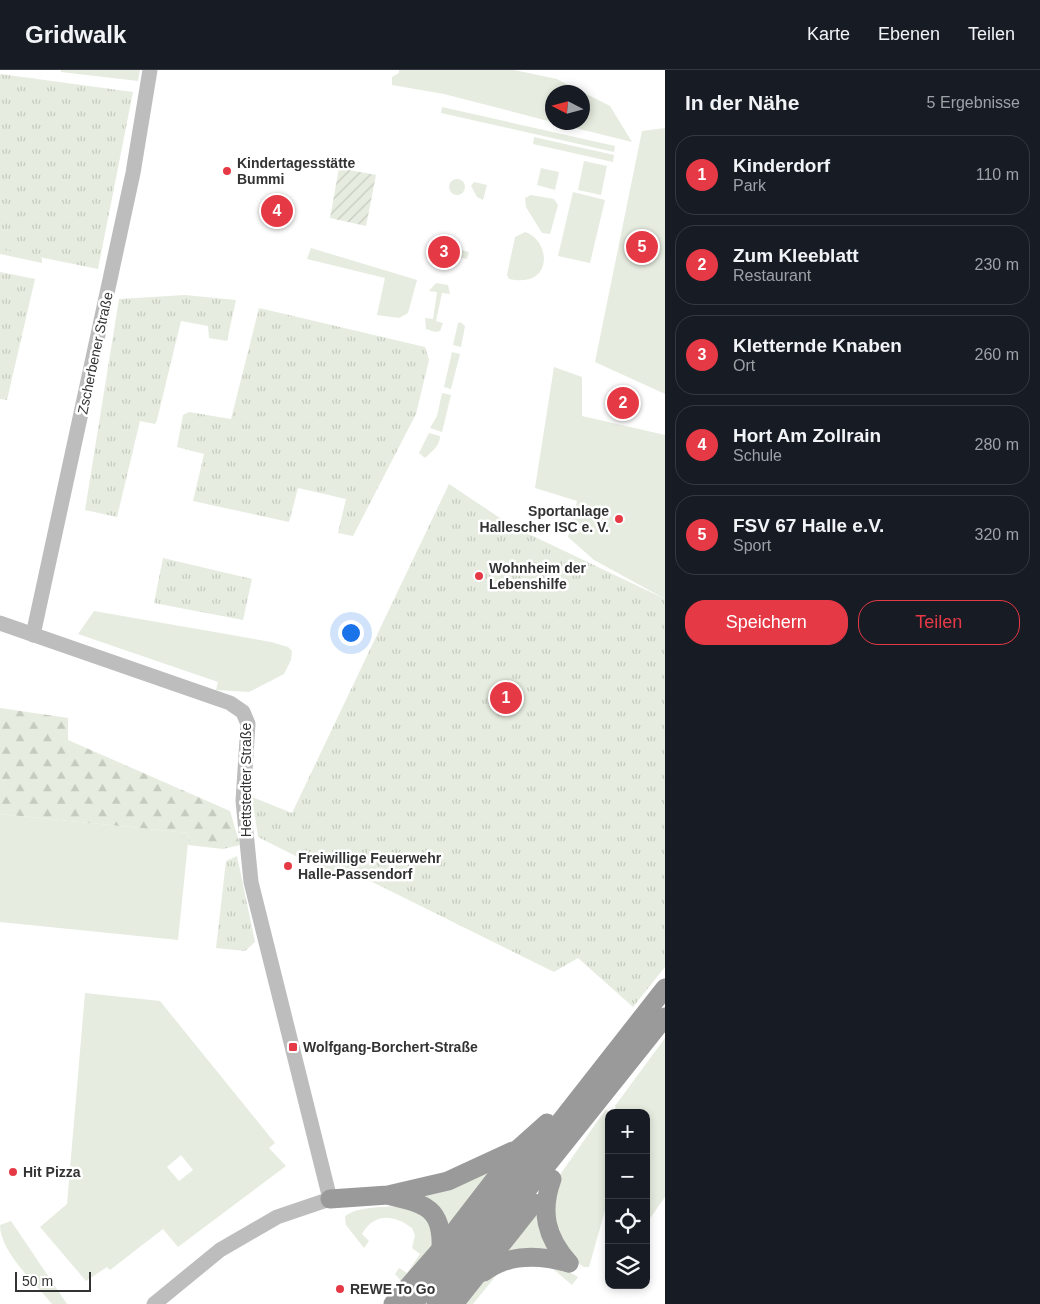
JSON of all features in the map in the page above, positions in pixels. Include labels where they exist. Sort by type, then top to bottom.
[{"type":"highway","points":[[413,1304],[481,1223],[665,988]]},
{"type":"highway","points":[[436,1304],[665,1017]]},
{"type":"highway","points":[[393,1304],[441,1249],[519,1148],[596,1076]]},
{"type":"highway","points":[[454,1304],[552,1179],[595,1107]]},
{"type":"highway","points":[[330,1199],[388,1195],[448,1181],[519,1148]]},
{"type":"highway","points":[[477,1277],[499,1264],[518,1258],[541,1257],[569,1263],[555,1246],[546,1220],[546,1201],[552,1179]]},
{"type":"highway","points":[[388,1195],[419,1202],[430,1210],[438,1219],[442,1230],[441,1249]]},
{"type":"street","name":"Zscherbener Straße","points":[[34,635],[131,182],[150,70]]},
{"type":"street","name":"Hettstedter Straße","points":[[0,623],[230,702],[243,712],[248,730],[243,801],[251,882],[330,1199]]},
{"type":"street","points":[[154,1304],[228,1245],[277,1216],[330,1199]]},
{"type":"green space","points":[[61,70],[140,70],[138,81],[61,72]]},
{"type":"green space","points":[[399,70],[514,70],[557,79],[569,85],[545,85],[545,120],[444,94],[392,85],[392,77],[399,73]]},
{"type":"green space","points":[[0,74],[133,92],[98,269],[0,249]]},
{"type":"green space","points":[[590,96],[610,106],[632,142],[583,130],[590,130]]},
{"type":"green space","points":[[442,107],[615,146],[614,152],[441,113]]},
{"type":"green space","points":[[665,128],[665,394],[595,362],[642,131]]},
{"type":"green space","points":[[534,137],[614,155],[613,162],[533,144]]},
{"type":"green space","points":[[584,161],[607,166],[601,195],[578,190]]},
{"type":"green space","points":[[339,168],[376,175],[366,226],[330,218]]},
{"type":"green space","points":[[541,168],[559,172],[555,190],[537,185]]},
{"type":"green space","points":[[454,179],[460,179],[465,184],[463,193],[454,195],[449,190],[449,184]]},
{"type":"green space","points":[[474,182],[487,185],[483,200],[477,197],[471,186]]},
{"type":"green space","points":[[573,192],[605,200],[590,263],[558,256]]},
{"type":"green space","points":[[531,195],[554,199],[558,205],[550,234],[542,233],[526,207],[525,198]]},
{"type":"green space","points":[[0,207],[6,208],[42,259],[42,263],[0,254]]},
{"type":"green space","points":[[525,232],[534,237],[540,244],[544,262],[541,271],[534,277],[524,280],[509,279],[507,275],[515,237]]},
{"type":"green space","points":[[430,242],[469,252],[467,259],[428,251]]},
{"type":"green space","points":[[311,248],[417,280],[408,313],[399,318],[377,315],[385,278],[307,259]]},
{"type":"green space","points":[[0,272],[35,279],[7,400],[0,399]]},
{"type":"green space","points":[[436,283],[448,285],[450,294],[442,293],[436,321],[443,323],[440,331],[435,332],[426,329],[425,318],[433,319],[437,292],[429,291]]},
{"type":"green space","points":[[185,295],[236,300],[227,341],[209,338],[208,326],[181,321],[157,420],[155,424],[140,421],[117,517],[85,510],[119,299]]},
{"type":"green space","points":[[259,308],[425,347],[429,360],[416,414],[353,536],[338,533],[346,499],[298,488],[289,522],[193,501],[204,454],[177,447],[183,415],[189,412],[231,419]]},
{"type":"green space","points":[[460,322],[465,326],[461,347],[453,345],[458,323]]},
{"type":"green space","points":[[452,352],[460,354],[451,389],[444,387]]},
{"type":"green space","points":[[554,367],[582,377],[582,416],[665,435],[665,599],[594,560],[568,537],[577,501],[535,488]]},
{"type":"green space","points":[[442,393],[451,395],[442,432],[430,428],[437,416]]},
{"type":"green space","points":[[429,433],[440,436],[440,440],[425,458],[419,453]]},
{"type":"green space","points":[[449,484],[512,526],[665,599],[665,967],[633,1007],[578,958],[554,972],[340,866],[335,876],[258,837],[252,797],[292,813]]},
{"type":"green space","points":[[163,558],[252,579],[243,620],[154,603]]},
{"type":"green space","points":[[94,611],[271,642],[288,647],[292,651],[291,660],[284,674],[249,692],[216,690],[218,682],[78,634]]},
{"type":"green space","points":[[0,708],[68,718],[68,740],[230,811],[240,845],[223,849],[188,845],[189,833],[0,814]]},
{"type":"green space","points":[[0,814],[189,833],[178,940],[0,922]]},
{"type":"green space","points":[[237,856],[255,942],[245,951],[216,948],[226,861]]},
{"type":"green space","points":[[85,993],[160,1001],[275,1143],[269,1148],[286,1166],[178,1247],[163,1229],[110,1270],[107,1267],[86,1281],[40,1227],[67,1204]],"holes":[[[181,1155],[193,1170],[179,1181],[167,1167]]]},
{"type":"green space","points":[[665,1038],[665,1197],[650,1218],[650,1109],[616,1109],[615,1106]]},
{"type":"green space","points":[[605,1110],[605,1210],[589,1267],[584,1267],[570,1257],[553,1233],[557,1179]]},
{"type":"green space","points":[[503,1163],[447,1235],[419,1200],[422,1190]]},
{"type":"green space","points":[[540,1201],[553,1250],[504,1257]]},
{"type":"green space","points":[[404,1206],[425,1213],[436,1245],[404,1284],[395,1274],[399,1268],[407,1273],[420,1254],[412,1248],[415,1235],[412,1228],[405,1223],[391,1218],[378,1219],[372,1222],[362,1234],[369,1241],[364,1248],[346,1225],[345,1217],[349,1213],[363,1209]]},
{"type":"green space","points":[[11,1221],[67,1304],[52,1304],[12,1257],[6,1246],[0,1225]]},
{"type":"green space","points":[[535,1260],[554,1263],[578,1277],[572,1285],[547,1264],[533,1263],[511,1267],[500,1271],[473,1304],[460,1304],[484,1279],[493,1273],[512,1264]]},
{"type":"place","name":"Kindertagesstätte Bummi","points":[[227,171]]},
{"type":"place","name":"Hort Am Zollrain","points":[[277,211]]},
{"type":"place","name":"FSV 67 Halle e.V.","points":[[642,247]]},
{"type":"place","name":"Kletternde Knaben","points":[[444,252]]},
{"type":"place","name":"Zum Kleeblatt","points":[[623,403]]},
{"type":"place","name":"Sportanlage Hallescher ISC e. V.","points":[[619,519]]},
{"type":"place","name":"Wohnheim der Lebenshilfe","points":[[479,576]]},
{"type":"place","name":"Kinderdorf","points":[[506,698]]},
{"type":"place","name":"Freiwillige Feuerwehr Halle-Passendorf","points":[[288,866]]},
{"type":"place","name":"Wolfgang-Borchert-Straße","points":[[293,1047]]},
{"type":"place","name":"Hit Pizza","points":[[13,1172]]},
{"type":"place","name":"REWE To Go","points":[[340,1289]]}]
